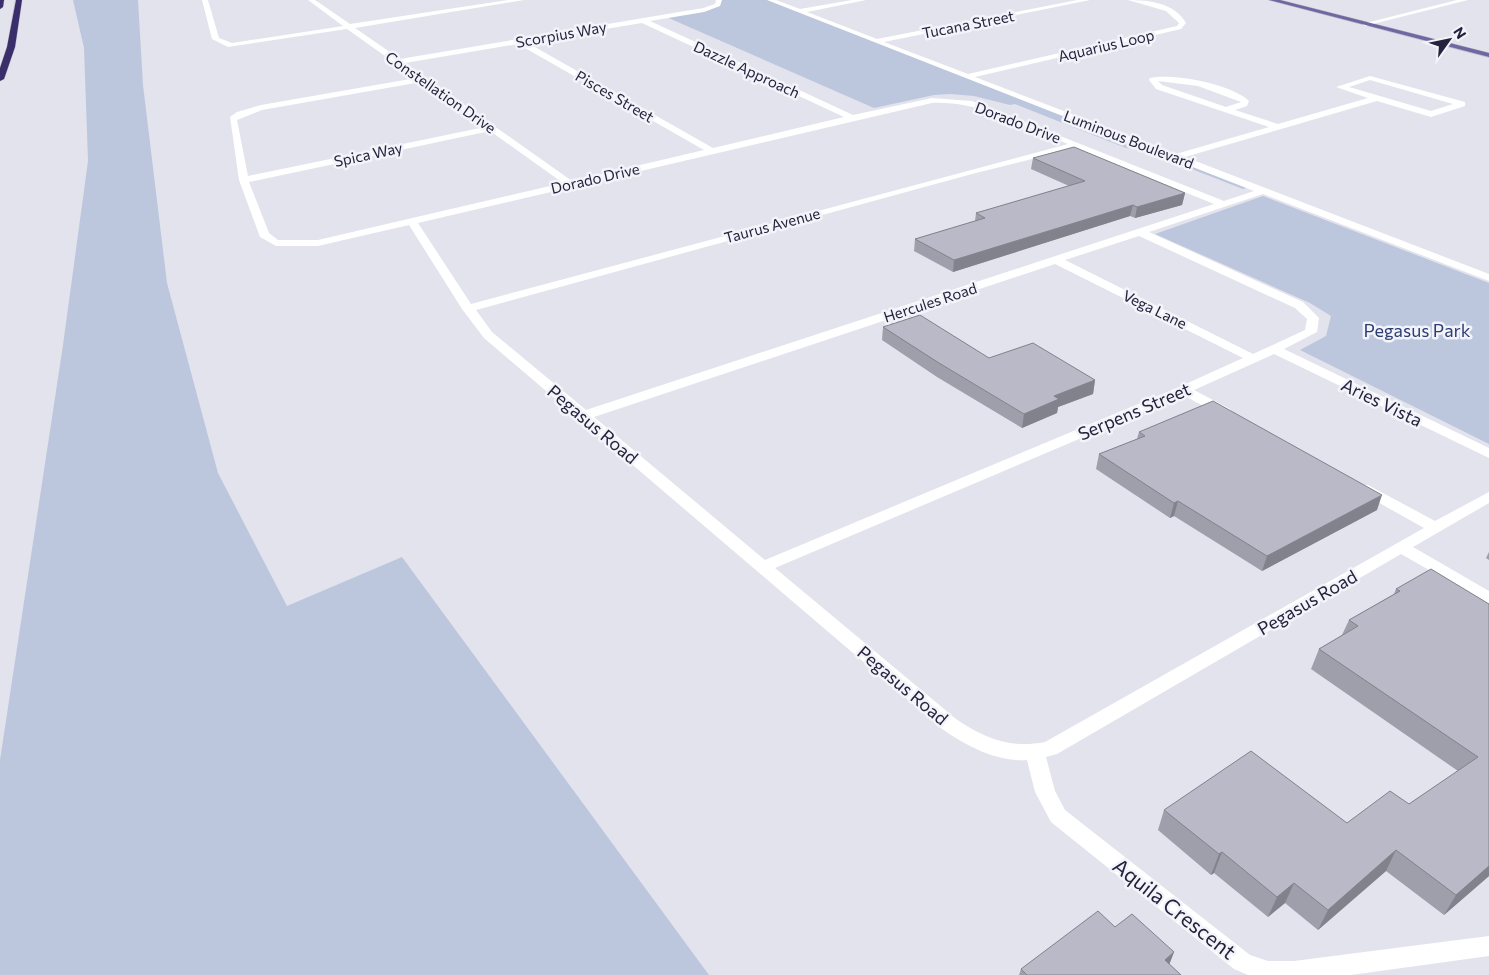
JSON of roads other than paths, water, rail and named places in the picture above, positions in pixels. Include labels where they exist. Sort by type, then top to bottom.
[{"type":"highway","points":[[0,7],[1,0]]},
{"type":"highway","points":[[0,79],[11,47],[19,0]]},
{"type":"main road","points":[[1272,0],[1489,55]]},
{"type":"street","points":[[205,0],[216,39],[231,45],[521,0]]},
{"type":"street","name":"Constellation Drive","points":[[311,0],[571,184]]},
{"type":"street","name":"Scorpius Way","points":[[398,62],[704,10],[718,5],[719,0]]},
{"type":"street","name":"Luminous Boulevard","points":[[770,0],[1489,278]]},
{"type":"street","name":"Luminous Boulevard","points":[[786,0],[1489,267]]},
{"type":"street","points":[[800,11],[863,0]]},
{"type":"street","name":"Tucana Street","points":[[878,41],[1087,0]]},
{"type":"street","name":"Aquarius Loop","points":[[968,76],[1179,28],[1183,23],[1180,15],[1171,11],[1131,0]]},
{"type":"street","points":[[1365,24],[1465,0]]},
{"type":"street","name":"Dazzle Approach","points":[[642,20],[852,118]]},
{"type":"street","name":"Pisces Street","points":[[518,41],[712,151]]},
{"type":"street","points":[[1226,110],[1244,104],[1244,102],[1173,77],[1153,80],[1159,87],[1277,128]]},
{"type":"street","points":[[1370,78],[1462,104],[1431,114],[1377,98],[1340,87],[1370,78]]},
{"type":"street","name":"Dorado Drive","points":[[423,79],[240,114],[233,119],[244,180],[264,235],[276,243],[318,243],[928,101],[960,101],[980,106],[1224,204]]},
{"type":"street","points":[[1388,101],[1418,92]]},
{"type":"street","points":[[1176,157],[1377,98]]},
{"type":"street","name":"Spica Way","points":[[244,180],[492,128]]},
{"type":"street","name":"Taurus Avenue","points":[[468,309],[969,172],[1076,145]]},
{"type":"street","name":"Hercules Road","points":[[583,416],[1276,187]]},
{"type":"street","name":"Pegasus Road","points":[[414,226],[468,309],[488,335],[949,724],[971,740],[998,750],[1022,754],[1050,749],[1489,497]]},
{"type":"street","name":"Serpens Street","points":[[763,568],[1184,390],[1311,332],[1313,318],[1306,309],[1140,232]]},
{"type":"street","name":"Vega Lane","points":[[1056,260],[1254,359]]},
{"type":"street","name":"Aries Vista","points":[[1274,350],[1489,454]]},
{"type":"street","points":[[1184,390],[1237,419]]},
{"type":"street","points":[[1350,480],[1436,528]]},
{"type":"street","points":[[1401,547],[1489,598]]},
{"type":"street","name":"Aquila Crescent","points":[[1035,753],[1045,792],[1058,816],[1242,962],[1268,972],[1294,972],[1489,946]]},
{"type":"park label","name":"Pegasus Park","points":[[1417,330]]}]
